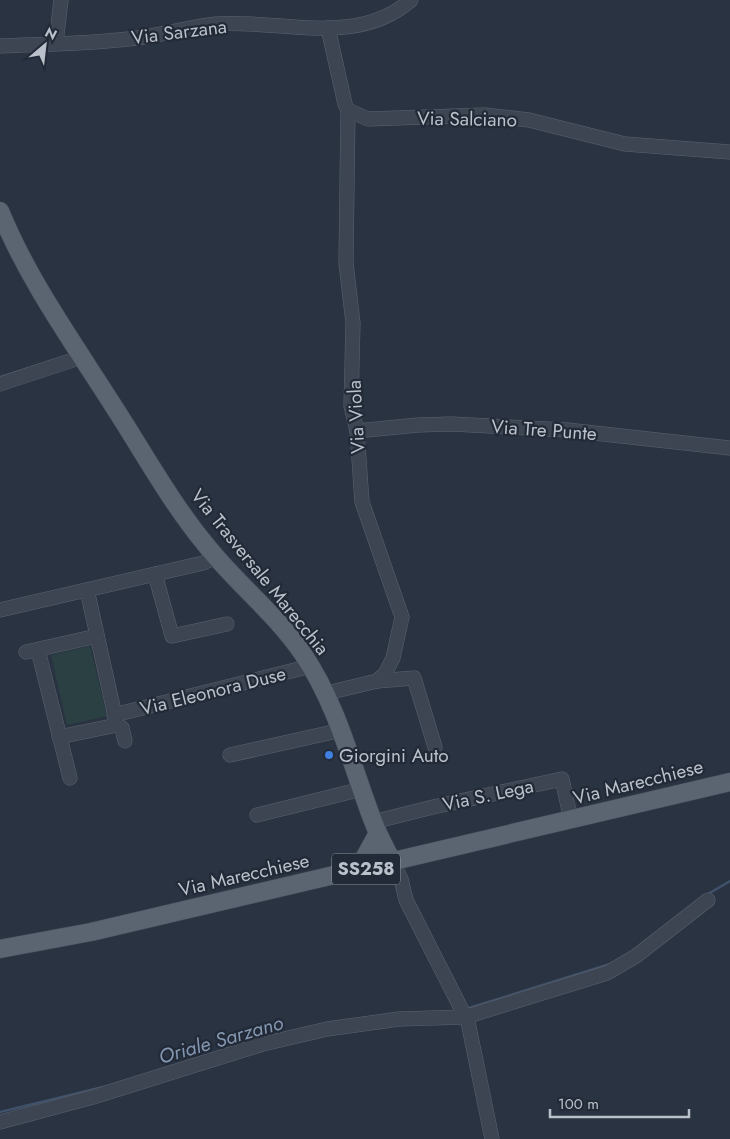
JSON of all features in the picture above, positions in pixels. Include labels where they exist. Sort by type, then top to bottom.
[{"type":"main road","name":"Via Trasversale Marecchia","points":[[0,211],[11,238],[32,279],[180,508],[216,557],[284,630],[311,666],[327,694],[342,730],[376,828],[393,863]]},
{"type":"main road","name":"Via Marecchiese","points":[[0,949],[91,932],[393,863],[730,782]]},
{"type":"main road","points":[[357,871],[376,828]]},
{"type":"street","points":[[56,42],[61,0]]},
{"type":"street","name":"Via Sarzana","points":[[0,46],[136,38],[216,24],[348,27],[379,18],[411,0]]},
{"type":"street","points":[[328,28],[348,110]]},
{"type":"street","name":"Via Salciano","points":[[348,110],[368,120],[441,116],[502,117],[529,120],[625,144],[730,152]]},
{"type":"street","name":"Via Viola","points":[[348,110],[346,263],[353,323],[351,406],[357,431],[362,502],[402,617],[393,658],[385,674],[377,681]]},
{"type":"street","points":[[0,384],[82,357]]},
{"type":"street","name":"Via Tre Punte","points":[[357,431],[418,424],[451,424],[567,430],[730,448]]},
{"type":"street","points":[[0,610],[203,563],[216,557]]},
{"type":"street","points":[[155,574],[172,636],[226,624]]},
{"type":"street","points":[[87,590],[116,720],[122,728],[125,741]]},
{"type":"street","points":[[70,778],[32,651],[97,636]]},
{"type":"street","name":"Via Eleonora Duse","points":[[59,737],[311,666]]},
{"type":"street","points":[[327,694],[377,681],[414,678],[435,747]]},
{"type":"street","points":[[230,755],[342,730]]},
{"type":"street","name":"Via S. Lega","points":[[376,828],[433,807],[562,779],[571,820]]},
{"type":"street","points":[[257,815],[362,789]]},
{"type":"street","name":"Via Trasversale Marecchia","points":[[393,863],[401,879],[406,900],[465,1017],[492,1139]]},
{"type":"street","points":[[0,1122],[93,1097],[262,1044],[327,1028],[399,1019],[465,1017],[607,973],[636,956],[708,900]]},
{"type":"green space","points":[[90,646],[107,716],[67,725],[51,655]]},
{"type":"waterway","name":"Oriale Sarzano","points":[[708,894],[730,881]]},
{"type":"waterway","name":"Oriale Sarzano","points":[[469,1008],[610,964]]},
{"type":"waterway","name":"Oriale Sarzano","points":[[0,1112],[103,1087]]},
{"type":"place","name":"Giorgini Auto","points":[[329,755]]}]
